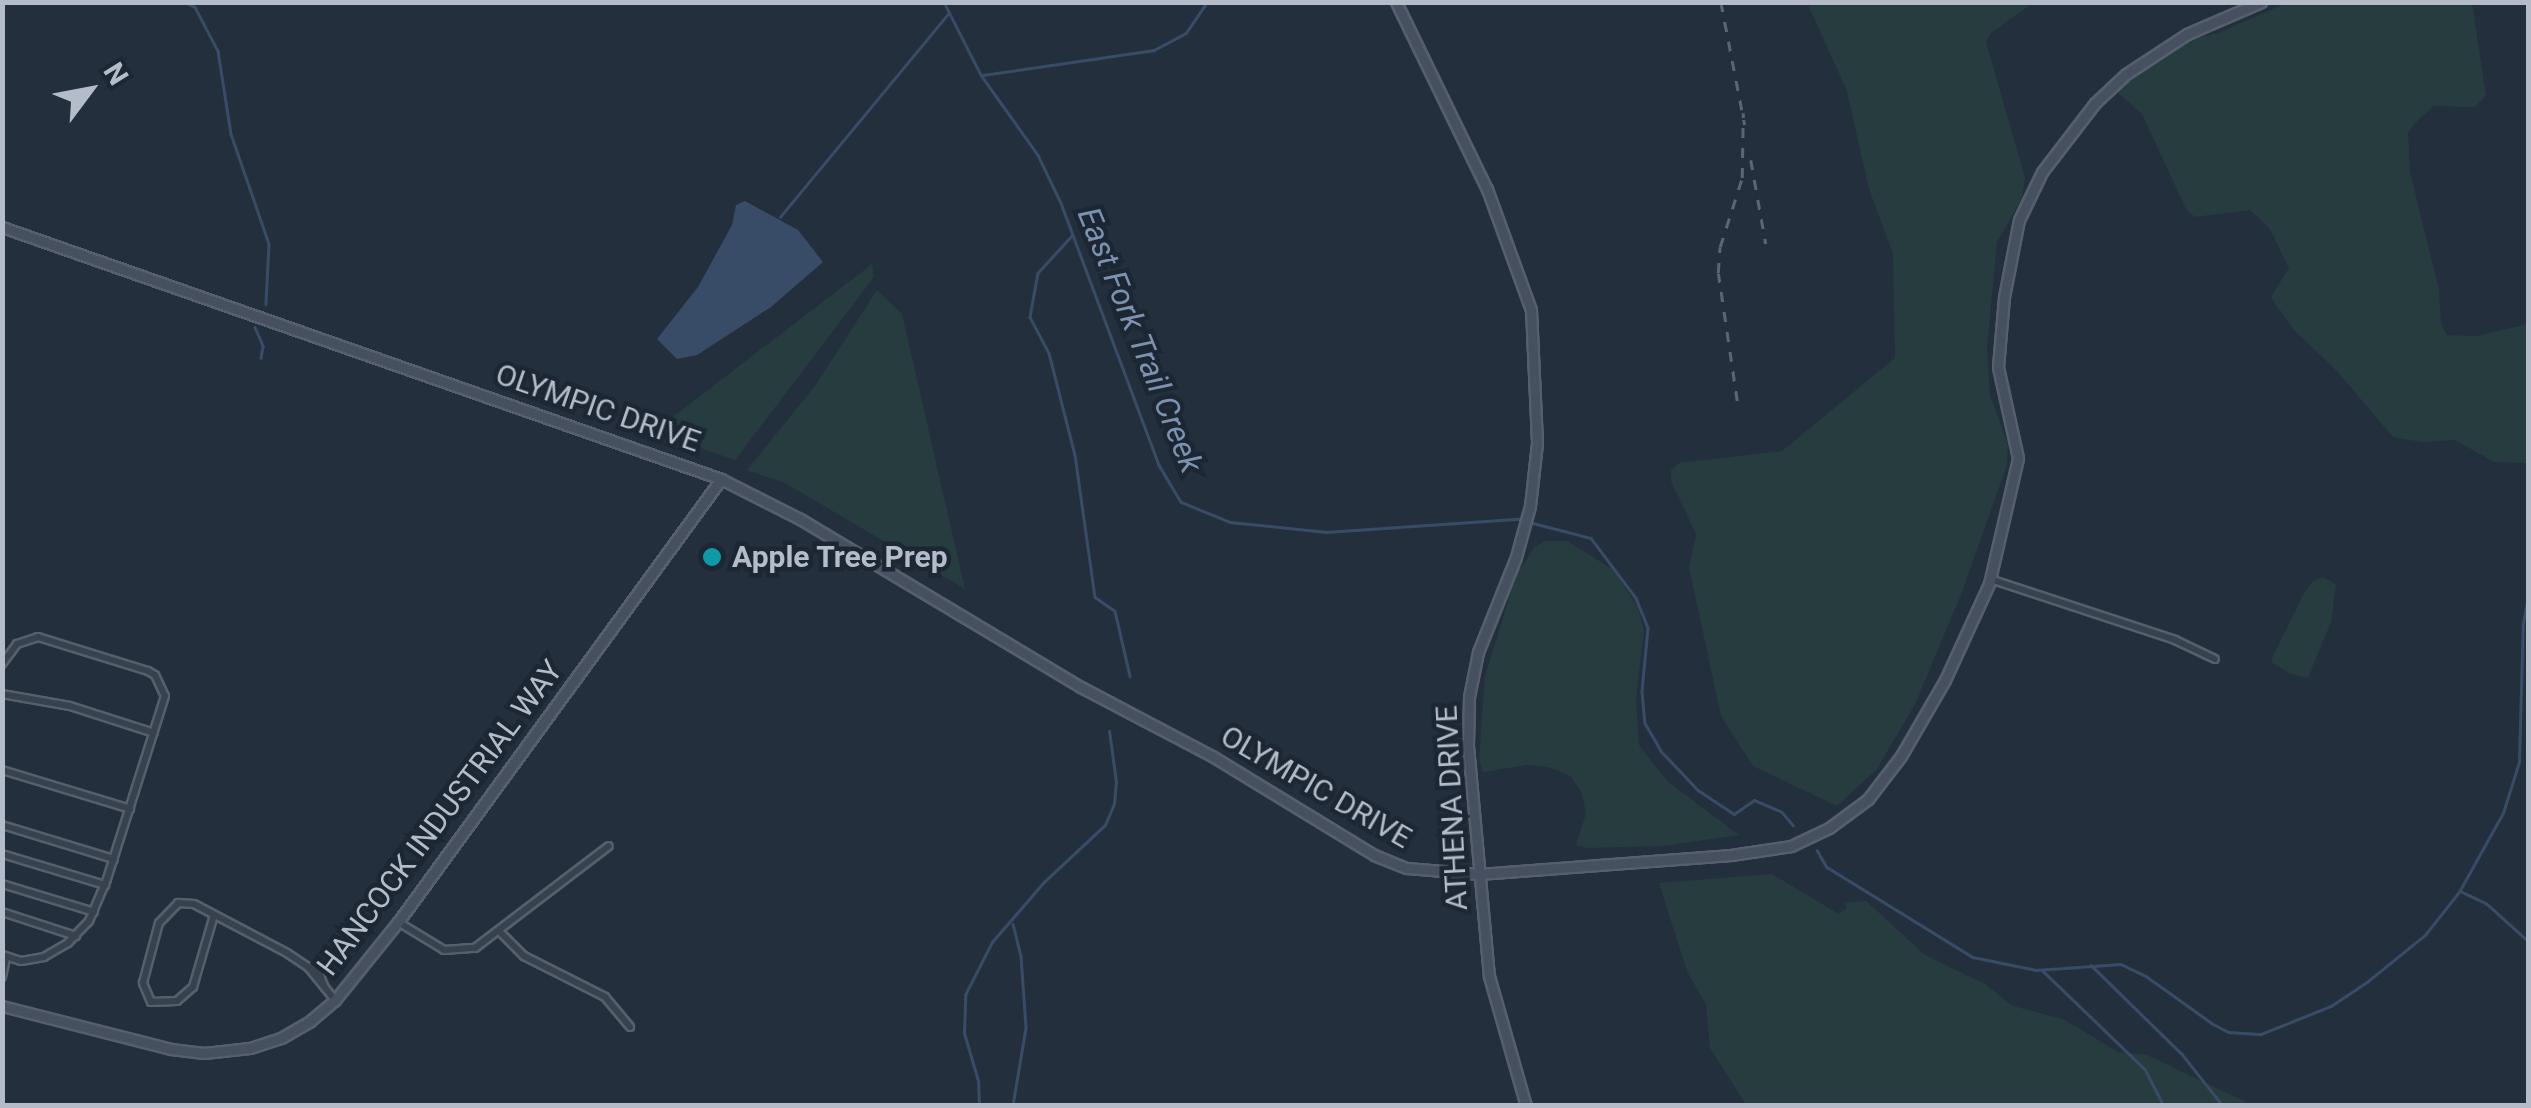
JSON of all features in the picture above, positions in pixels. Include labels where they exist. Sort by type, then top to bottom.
[{"type":"street","name":"ATHENA DRIVE","points":[[1396,2],[1488,190],[1532,310],[1537,443],[1530,506],[1516,556],[1478,652],[1469,697],[1489,976],[1526,1106]]},
{"type":"street","name":"OLYMPIC DRIVE","points":[[2,228],[721,478],[800,519],[1081,687],[1212,756],[1374,855],[1426,872],[1479,874],[1731,855],[1791,846],[1829,828],[1868,799],[1901,756],[1944,680],[1990,579],[2018,458],[2002,391],[1998,340],[2019,220],[2057,149],[2106,92],[2186,34],[2261,2]]},
{"type":"street","name":"HANCOCK INDUSTRIAL WAY","points":[[2,1006],[171,1049],[204,1053],[250,1048],[281,1038],[335,1000],[398,922],[721,478]]},
{"type":"street","points":[[1990,579],[2176,640],[2215,659]]},
{"type":"street","points":[[2,664],[17,644],[38,637],[148,671],[155,675],[165,696],[94,912],[76,936],[37,960],[4,956],[2,977]]},
{"type":"street","points":[[2,694],[70,706],[154,733]]},
{"type":"street","points":[[2,770],[130,808]]},
{"type":"street","points":[[2,825],[114,859]]},
{"type":"street","points":[[398,922],[444,950],[475,948],[609,846]]},
{"type":"street","points":[[2,854],[105,885]]},
{"type":"street","points":[[2,884],[94,912]]},
{"type":"street","points":[[214,915],[194,988],[176,1001],[151,1002],[143,982],[164,915],[186,903],[214,915],[319,973],[335,1000]]},
{"type":"street","points":[[2,912],[76,936]]},
{"type":"street","points":[[499,932],[524,956],[604,996],[630,1026]]},
{"type":"green space","points":[[1814,3],[2033,3],[1991,33],[1986,42],[2025,178],[2022,198],[1997,242],[1987,348],[1990,395],[2008,445],[2007,465],[1962,592],[1916,702],[1877,769],[1837,806],[1753,766],[1721,716],[1689,567],[1696,534],[1671,481],[1671,470],[1679,463],[1782,451],[1895,358],[1893,254],[1869,189],[1847,91],[1809,7]]},
{"type":"green space","points":[[2287,3],[2472,3],[2486,96],[2475,107],[2434,106],[2417,121],[2408,133],[2410,172],[2439,290],[2441,324],[2447,335],[2476,336],[2528,324],[2528,463],[2494,462],[2455,440],[2422,442],[2393,437],[2337,371],[2293,329],[2271,297],[2289,268],[2270,229],[2250,210],[2195,217],[2186,209],[2142,114],[2117,92],[2120,82],[2190,39],[2218,33]]},
{"type":"green space","points":[[872,264],[874,277],[735,460],[653,432]]},
{"type":"green space","points":[[877,290],[902,314],[965,589],[785,483],[747,470],[815,386]]},
{"type":"green space","points":[[1545,541],[1567,541],[1614,570],[1638,608],[1644,630],[1636,699],[1639,745],[1667,781],[1739,835],[1663,846],[1587,848],[1576,845],[1586,814],[1582,793],[1570,776],[1549,767],[1527,765],[1483,772],[1479,760],[1485,676],[1517,573],[1536,546]]},
{"type":"green space","points":[[2322,577],[2336,584],[2331,622],[2308,678],[2291,674],[2272,663],[2272,658],[2303,595],[2312,582]]},
{"type":"green space","points":[[1772,874],[1839,914],[1847,908],[1845,903],[1866,901],[1925,955],[1985,984],[2013,1006],[2063,1019],[2118,1052],[2147,1055],[2252,1105],[1746,1105],[1710,1048],[1706,1005],[1687,971],[1659,883]]},
{"type":"water","points":[[745,201],[798,230],[823,262],[771,307],[697,355],[677,359],[657,339],[698,287],[732,225],[736,205]]},
{"type":"waterway","points":[[185,2],[195,7],[218,51],[231,134],[269,244],[266,304]]},
{"type":"waterway","name":"East Fork Trail Creek","points":[[944,2],[981,75],[1038,155],[1061,203],[1159,465],[1181,502],[1230,522],[1326,532],[1519,519]]},
{"type":"waterway","points":[[983,75],[1154,50],[1186,33],[1207,2]]},
{"type":"waterway","points":[[780,217],[949,13]]},
{"type":"waterway","points":[[1073,235],[1038,273],[1030,317],[1049,353],[1075,455],[1095,597],[1115,611],[1130,676]]},
{"type":"waterway","points":[[255,327],[263,346],[261,358]]},
{"type":"waterway","name":"East Fork Trail Creek","points":[[1529,522],[1591,538],[1636,598],[1648,628],[1642,691],[1645,723],[1661,751],[1698,790],[1734,814],[1754,800],[1782,812],[1793,825]]},
{"type":"waterway","name":"East Fork Trail Creek","points":[[1817,850],[1827,867],[1973,957],[2036,970],[2121,964],[2146,976],[2213,1024],[2229,1032],[2261,1034],[2331,1006],[2367,982],[2425,935],[2459,892],[2503,813],[2519,762],[2523,623],[2528,598]]},
{"type":"waterway","points":[[979,1106],[978,1081],[964,1033],[965,995],[992,942],[1044,882],[1105,825],[1114,804],[1116,782],[1109,731]]},
{"type":"waterway","name":"East Fork Trail Creek","points":[[2462,892],[2486,903],[2528,941]]},
{"type":"waterway","points":[[1013,924],[1021,956],[1026,1028],[1013,1106]]},
{"type":"waterway","points":[[2091,965],[2182,1054],[2223,1106]]},
{"type":"waterway","points":[[2043,971],[2145,1069],[2164,1106]]},
{"type":"railway","points":[[1721,2],[1745,125]]},
{"type":"railway","points":[[1737,401],[1718,273],[1720,247],[1742,178],[1743,113]]},
{"type":"railway","points":[[1751,160],[1766,244]]},
{"type":"place","name":"Apple Tree Prep","points":[[712,557]]}]
